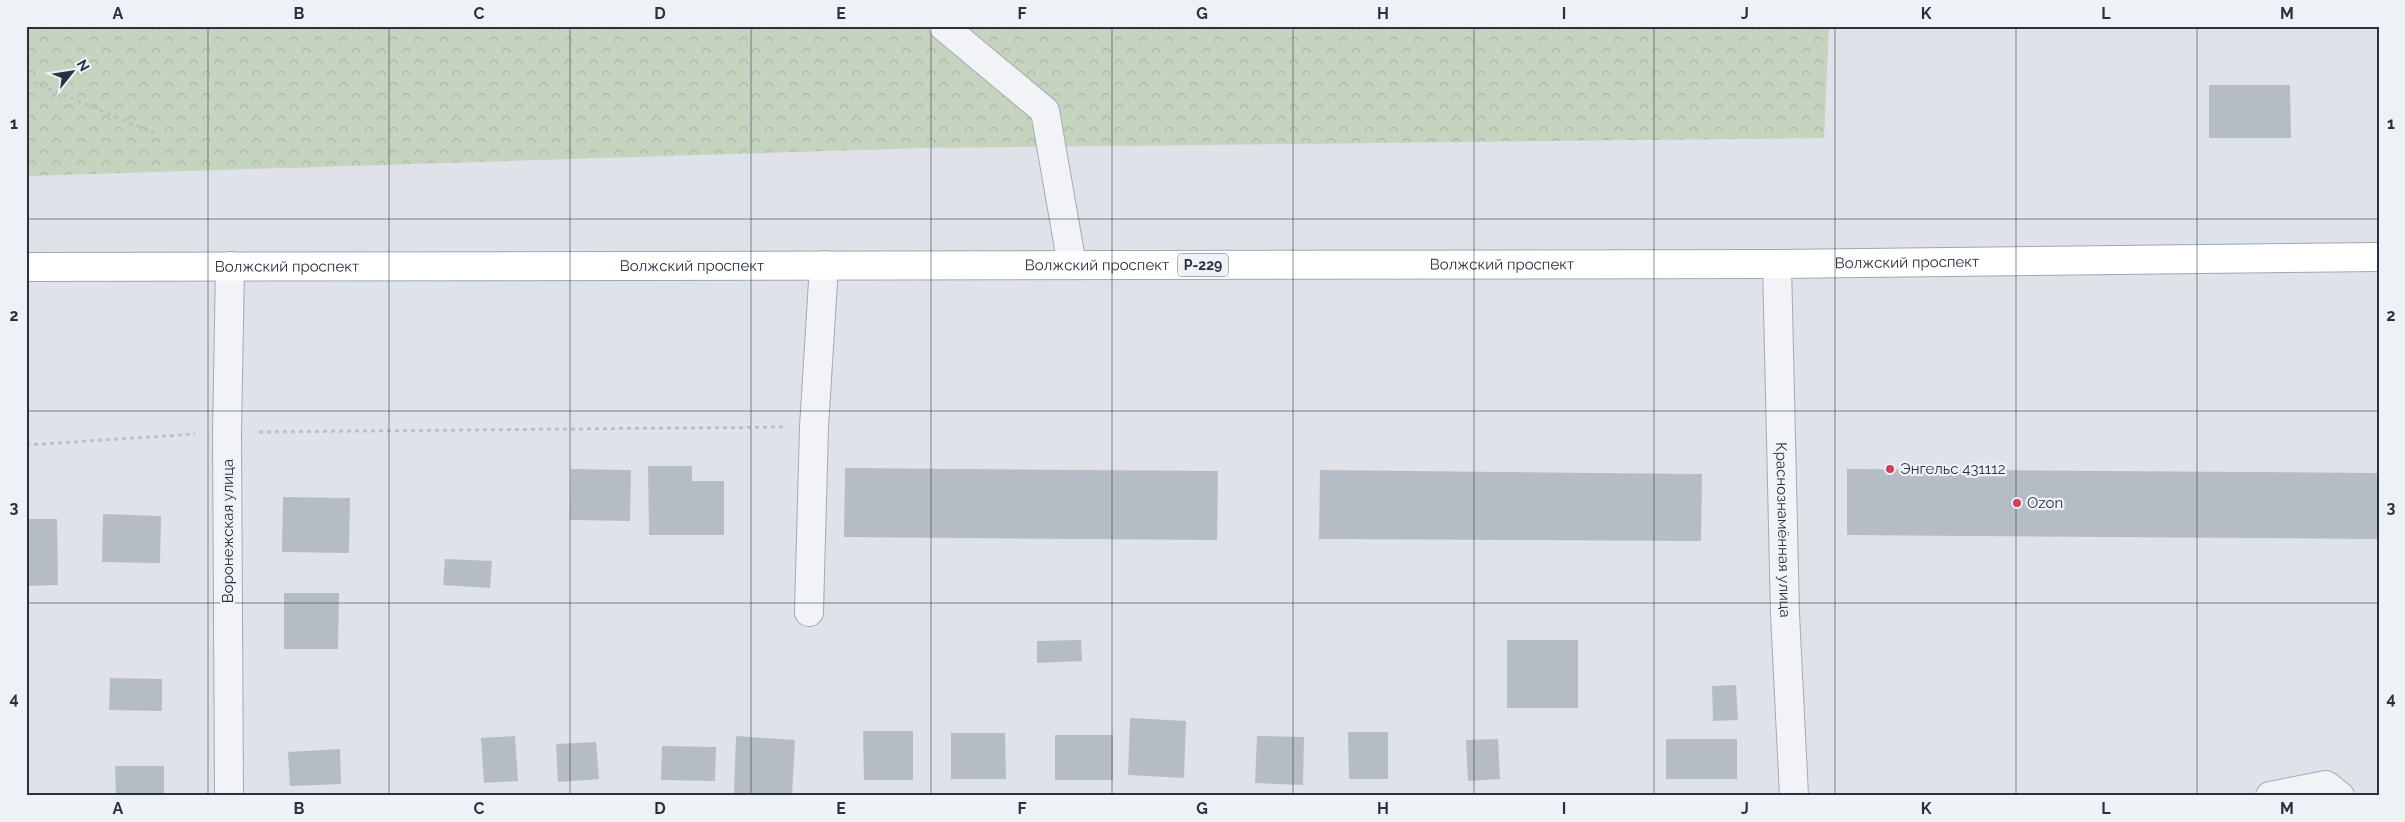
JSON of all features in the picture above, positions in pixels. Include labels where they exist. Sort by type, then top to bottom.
[{"type":"main road","name":"Волжский проспект","points":[[26,266],[1777,264],[2379,256]]},
{"type":"street","points":[[943,26],[1045,111],[1072,265]]},
{"type":"street","name":"Краснознамённая улица","points":[[1777,264],[1785,614],[1794,796]]},
{"type":"street","points":[[809,612],[814,427],[824,265]]},
{"type":"street","name":"Воронежская улица","points":[[228,796],[227,432],[230,266]]},
{"type":"street","points":[[2270,796],[2326,785],[2340,796]]},
{"type":"path","points":[[26,79],[154,133]]},
{"type":"path","points":[[26,445],[227,432],[814,427]]},
{"type":"green space","points":[[26,26],[1829,26],[1824,138],[925,148],[26,176]]},
{"type":"building","points":[[2209,85],[2290,85],[2291,138],[2209,138]]},
{"type":"building","points":[[648,466],[692,466],[692,481],[724,481],[724,535],[649,535]]},
{"type":"building","points":[[845,468],[1218,471],[1217,540],[844,537]]},
{"type":"building","points":[[571,469],[631,470],[630,521],[570,520]]},
{"type":"building","points":[[1847,469],[2379,473],[2379,539],[1847,535]]},
{"type":"building","points":[[1320,470],[1702,474],[1701,541],[1319,539]]},
{"type":"building","points":[[283,497],[350,498],[349,553],[282,552]]},
{"type":"building","points":[[103,514],[161,516],[160,563],[102,562]]},
{"type":"building","points":[[26,519],[57,519],[58,585],[26,586]]},
{"type":"building","points":[[445,559],[492,561],[490,588],[443,585]]},
{"type":"building","points":[[284,593],[339,593],[338,649],[284,649]]},
{"type":"building","points":[[1081,640],[1082,661],[1037,663],[1037,641]]},
{"type":"building","points":[[1507,640],[1578,640],[1578,708],[1507,708]]},
{"type":"building","points":[[110,678],[162,679],[162,711],[109,710]]},
{"type":"building","points":[[1736,685],[1738,720],[1713,721],[1712,686]]},
{"type":"building","points":[[1130,718],[1186,721],[1184,778],[1128,775]]},
{"type":"building","points":[[863,731],[913,731],[913,780],[864,780]]},
{"type":"building","points":[[1348,732],[1388,732],[1388,779],[1349,779]]},
{"type":"building","points":[[951,733],[1005,733],[1006,779],[951,779]]},
{"type":"building","points":[[1055,735],[1113,735],[1113,780],[1055,780]]},
{"type":"building","points":[[515,736],[518,781],[484,783],[481,738]]},
{"type":"building","points":[[736,736],[795,740],[792,796],[734,793]]},
{"type":"building","points":[[1257,736],[1304,737],[1303,785],[1255,783]]},
{"type":"building","points":[[1498,739],[1500,779],[1468,781],[1466,740]]},
{"type":"building","points":[[1666,739],[1737,739],[1737,779],[1666,779]]},
{"type":"building","points":[[596,742],[599,779],[558,782],[556,744]]},
{"type":"building","points":[[662,746],[716,747],[715,781],[661,780]]},
{"type":"building","points":[[340,749],[341,784],[290,786],[288,752]]},
{"type":"building","points":[[115,766],[164,766],[164,796],[116,796]]},
{"type":"place","name":"Энгельс 431112","points":[[1890,469]]},
{"type":"place","name":"Ozon","points":[[2017,503]]}]
